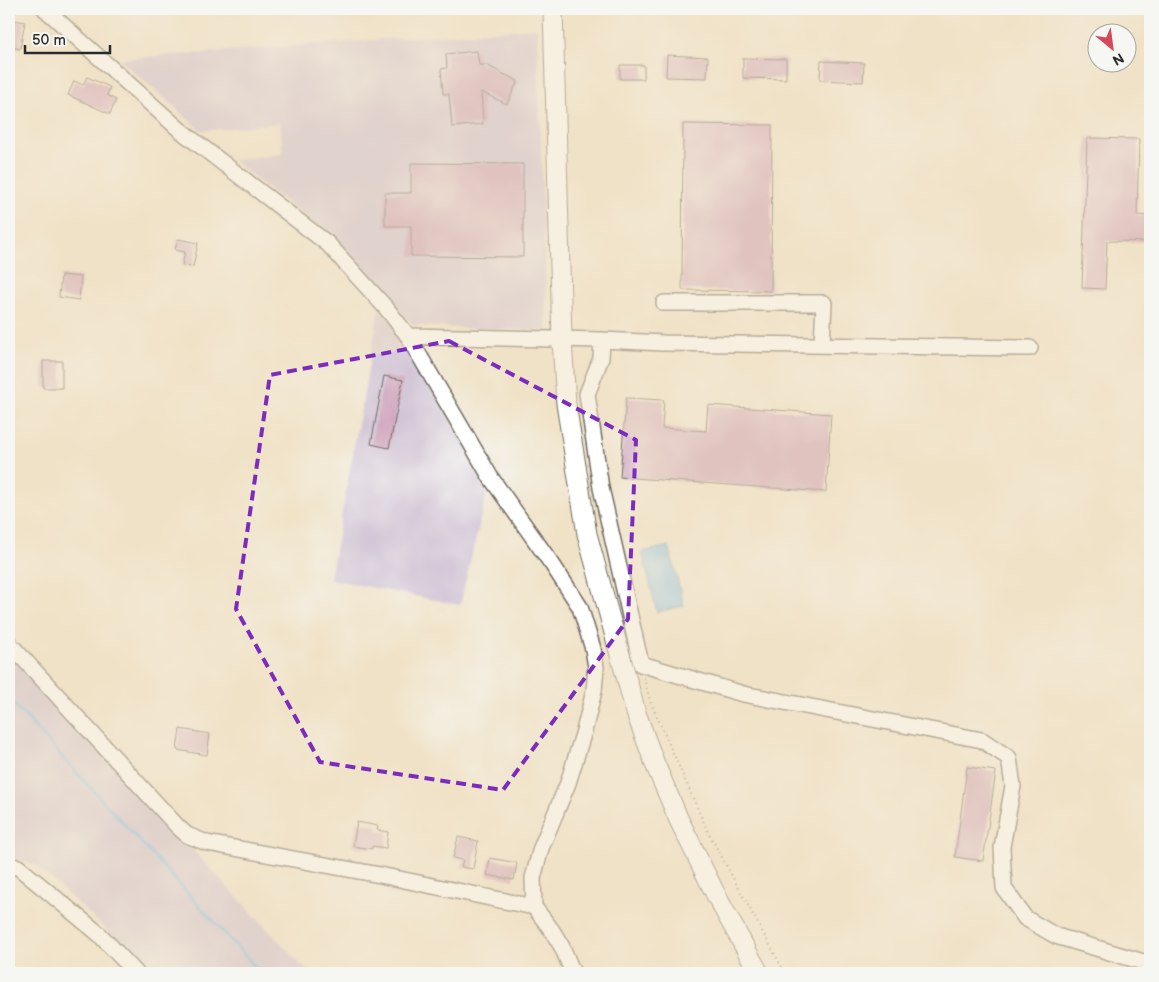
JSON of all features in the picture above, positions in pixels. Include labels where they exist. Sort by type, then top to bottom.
[{"type":"main road","points":[[553,9],[562,340],[566,404],[587,534],[636,713],[655,764],[679,820],[718,899],[759,973]]},
{"type":"street","points":[[45,9],[180,130],[328,244],[408,336],[491,478],[580,607],[593,649],[596,667],[594,691],[568,783],[541,848],[533,878],[534,908],[562,947],[573,973]]},
{"type":"street","points":[[664,303],[824,303],[822,344]]},
{"type":"street","points":[[408,336],[663,343],[1030,348]]},
{"type":"street","points":[[602,340],[601,358],[587,394],[600,488],[641,664],[743,694],[982,740],[1009,758],[1013,786],[1002,847],[1004,888],[1026,918],[1056,936],[1150,964]]},
{"type":"street","points":[[9,643],[178,827],[197,840],[454,889],[534,908]]},
{"type":"street","points":[[9,866],[18,867],[99,934],[136,973]]},
{"type":"path","points":[[641,664],[650,701],[708,832],[785,973]]},
{"type":"highlighted area","points":[[449,341],[636,440],[628,619],[503,790],[320,762],[236,609],[270,375]]},
{"type":"shaded area","points":[[537,28],[547,331],[414,326],[334,240],[232,160],[283,154],[280,123],[202,131],[119,59]]},
{"type":"shaded area","points":[[380,305],[410,350],[489,483],[460,605],[330,579]]},
{"type":"shaded area","points":[[9,652],[309,973],[150,973],[108,931],[37,866],[9,858]]},
{"type":"water","points":[[669,546],[684,606],[657,612],[642,552]]},
{"type":"building","points":[[9,19],[25,22],[20,49],[9,46]]},
{"type":"building","points":[[477,51],[479,65],[486,65],[518,81],[507,104],[481,92],[483,124],[452,127],[449,94],[443,94],[441,69],[447,68],[446,54]]},
{"type":"building","points":[[667,55],[708,57],[707,78],[666,77]]},
{"type":"building","points":[[743,58],[786,59],[786,79],[743,78]]},
{"type":"building","points":[[821,61],[864,63],[863,82],[820,80]]},
{"type":"building","points":[[620,65],[644,65],[644,79],[620,79]]},
{"type":"building","points":[[87,77],[110,87],[107,95],[116,100],[110,114],[68,95],[74,81],[83,85]]},
{"type":"building","points":[[683,124],[772,125],[771,291],[682,290]]},
{"type":"building","points":[[1087,138],[1139,139],[1137,215],[1150,216],[1150,242],[1107,241],[1105,289],[1082,288]]},
{"type":"building","points":[[411,163],[523,164],[523,257],[411,256],[411,226],[385,226],[385,193],[411,193]]},
{"type":"building","points":[[178,239],[198,243],[193,267],[182,265],[185,252],[175,250]]},
{"type":"building","points":[[61,275],[81,277],[79,300],[59,297]]},
{"type":"building","points":[[43,361],[62,361],[62,388],[43,388]]},
{"type":"building","points":[[384,376],[403,380],[389,448],[371,444]]},
{"type":"building","points":[[626,398],[664,400],[662,428],[706,431],[708,405],[831,414],[826,492],[620,477]]},
{"type":"building","points":[[180,729],[210,734],[207,755],[177,750]]},
{"type":"building","points":[[967,767],[996,771],[983,861],[955,857]]},
{"type":"building","points":[[357,822],[378,826],[377,830],[388,832],[386,848],[372,846],[372,849],[353,846]]},
{"type":"building","points":[[458,837],[478,841],[473,869],[461,867],[463,860],[453,858]]},
{"type":"building","points":[[490,858],[517,863],[514,880],[487,875]]},
{"type":"waterway","points":[[9,699],[261,973]]}]
